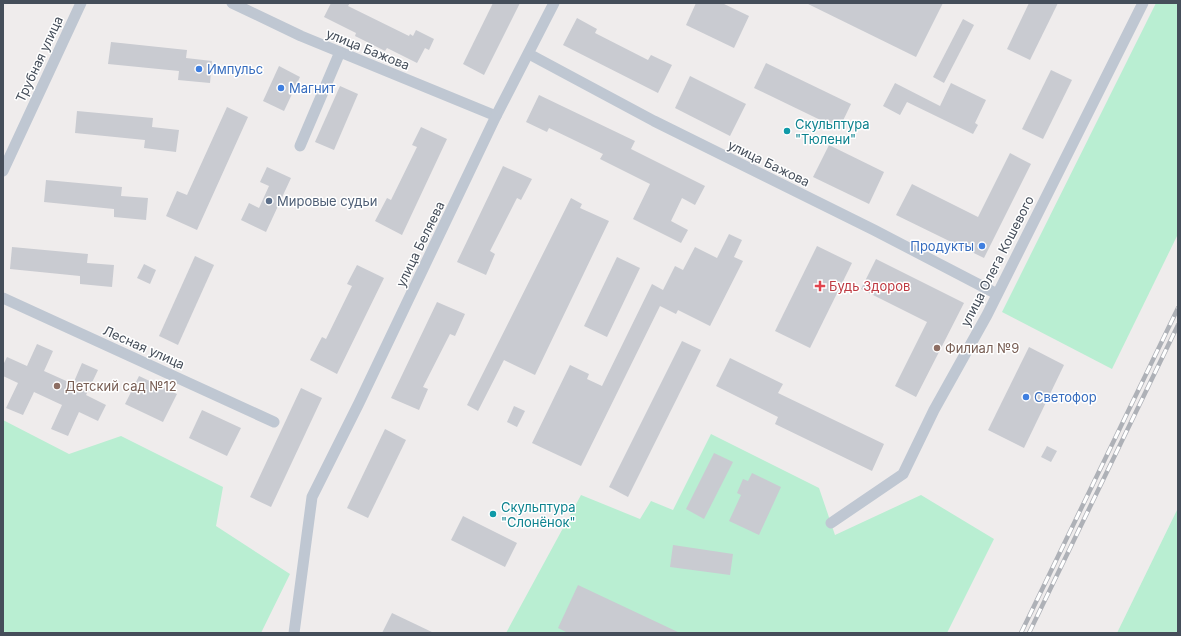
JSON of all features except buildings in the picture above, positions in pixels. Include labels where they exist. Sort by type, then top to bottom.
[{"type":"street","name":"Трубная улица","points":[[3,171],[81,3]]},
{"type":"street","name":"улица Бажова","points":[[232,3],[301,36],[496,116]]},
{"type":"street","name":"улица Беляева","points":[[294,633],[312,497],[360,403],[496,116],[554,3]]},
{"type":"street","name":"улица Олега Кошевого","points":[[831,523],[903,474],[934,410],[997,294],[1143,3]]},
{"type":"street","points":[[300,146],[340,52]]},
{"type":"street","name":"улица Бажова","points":[[529,54],[654,121],[874,230],[997,294]]},
{"type":"street","name":"Лесная улица","points":[[3,298],[274,422]]},
{"type":"green space","points":[[1156,3],[1178,3],[1178,234],[1112,369],[1002,312]]},
{"type":"green space","points":[[3,420],[69,454],[121,436],[223,487],[216,526],[290,574],[261,633],[3,633]]},
{"type":"green space","points":[[711,434],[819,488],[835,535],[921,495],[994,539],[947,633],[506,633],[581,495],[640,519],[651,501],[673,510]]},
{"type":"green space","points":[[1178,508],[1178,633],[1117,633]]},
{"type":"railway","points":[[1021,633],[1178,308]]},
{"type":"railway","points":[[1029,633],[1178,325]]},
{"type":"place","name":"Импульс","points":[[199,69]]},
{"type":"place","name":"Магнит","points":[[281,88]]},
{"type":"place","name":"Скульптура \"Тюлени\"","points":[[787,131]]},
{"type":"place","name":"Мировые судьи","points":[[269,201]]},
{"type":"place","name":"Продукты","points":[[982,246]]},
{"type":"place","name":"Будь Здоров","points":[[820,286]]},
{"type":"place","name":"Филиал №9","points":[[937,348]]},
{"type":"place","name":"Детский сад №12","points":[[57,386]]},
{"type":"place","name":"Светофор","points":[[1026,397]]},
{"type":"place","name":"Скульптура \"Слонёнок\"","points":[[493,514]]}]
